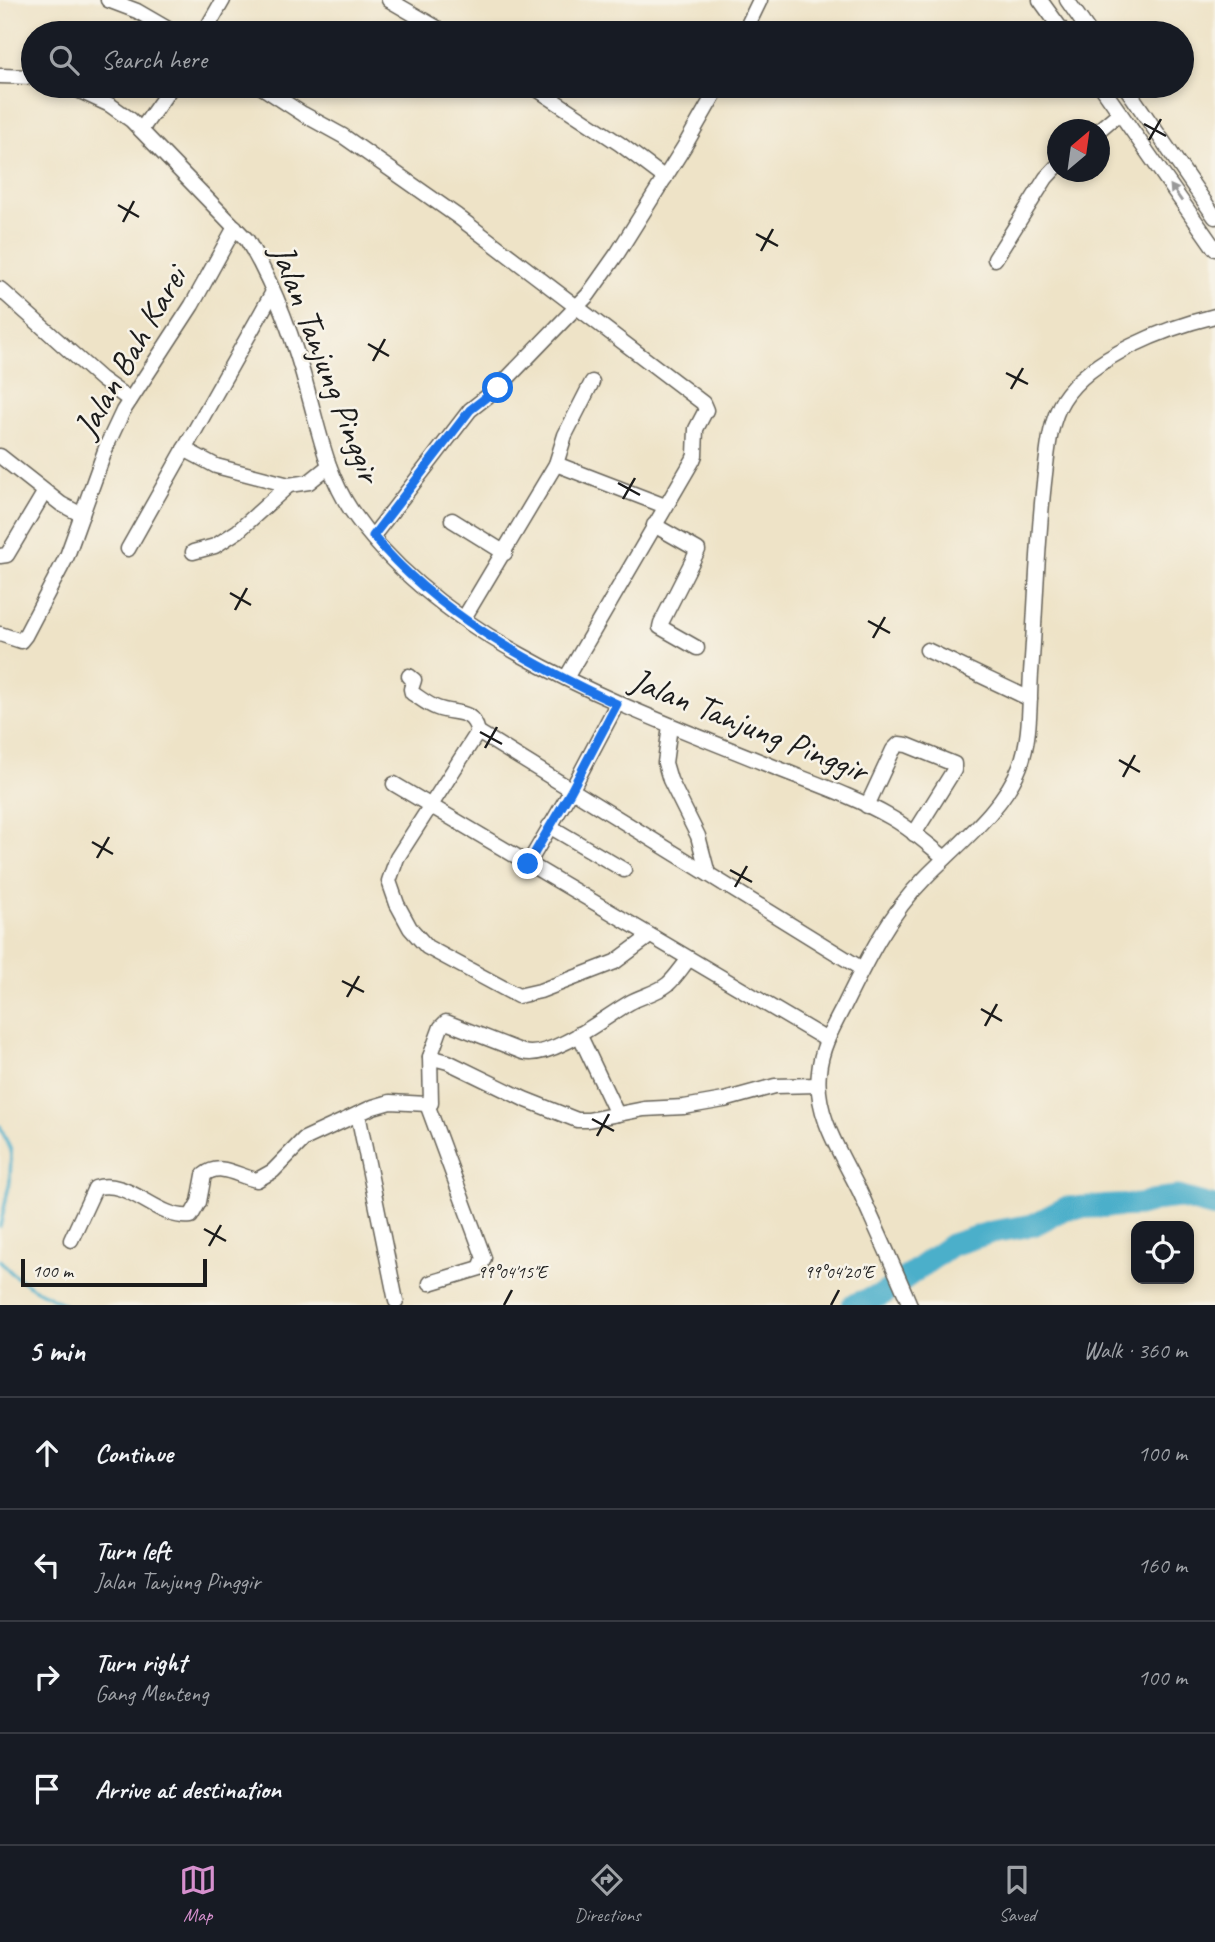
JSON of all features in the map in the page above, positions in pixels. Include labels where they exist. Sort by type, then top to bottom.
[{"type":"street","points":[[108,0],[154,21]]},
{"type":"street","points":[[211,21],[223,0]]},
{"type":"street","points":[[389,0],[425,21]]},
{"type":"street","points":[[750,21],[761,0]]},
{"type":"street","points":[[1040,0],[1055,21]]},
{"type":"street","points":[[1068,0],[1082,21]]},
{"type":"street","points":[[2,74],[21,76]]},
{"type":"street","name":"Jalan Tanjung Pinggir","points":[[95,98],[110,105],[141,130],[235,226],[258,258],[294,342],[329,466],[351,510],[434,598],[566,678],[617,704],[889,816],[945,858]]},
{"type":"street","points":[[141,130],[164,98]]},
{"type":"street","points":[[278,98],[366,152],[457,216],[703,403],[706,410],[696,429],[695,455],[566,678]]},
{"type":"street","points":[[550,98],[620,144],[664,178]]},
{"type":"street","points":[[373,536],[470,410],[498,388],[577,307],[603,275],[712,98]]},
{"type":"street","points":[[1109,98],[1215,249]]},
{"type":"street","points":[[1133,98],[1215,217]]},
{"type":"street","points":[[1110,121],[1119,113]]},
{"type":"street","points":[[995,259],[1047,177]]},
{"type":"street","name":"Jalan Bah Karei","points":[[0,634],[21,641],[25,636],[67,556],[107,445],[130,400],[192,305],[235,226]]},
{"type":"street","points":[[0,289],[101,379],[130,400]]},
{"type":"street","points":[[128,549],[273,292]]},
{"type":"street","points":[[908,1301],[890,1257],[829,1130],[818,1085],[821,1058],[862,969],[895,913],[922,880],[971,832],[1010,785],[1020,766],[1030,699],[1041,506],[1049,442],[1057,413],[1071,389],[1092,371],[1126,349],[1195,321],[1215,316]]},
{"type":"street","points":[[464,618],[556,464],[565,435],[592,382]]},
{"type":"street","points":[[184,449],[216,466],[289,485],[309,482],[329,466]]},
{"type":"street","points":[[0,456],[44,493],[82,515]]},
{"type":"street","points":[[556,464],[665,506]]},
{"type":"street","points":[[193,552],[215,546],[238,531],[289,485]]},
{"type":"street","points":[[0,556],[7,555],[44,493]]},
{"type":"street","points":[[452,520],[505,552]]},
{"type":"street","points":[[654,525],[698,550],[660,627],[697,648]]},
{"type":"street","points":[[928,650],[1030,699]]},
{"type":"street","points":[[409,676],[414,680],[412,693],[437,709],[451,709],[468,716],[476,723],[478,732],[862,969]]},
{"type":"street","points":[[528,864],[617,704]]},
{"type":"street","points":[[670,726],[665,764],[670,780],[698,836],[708,874]]},
{"type":"street","points":[[478,732],[429,805],[397,858],[388,881],[410,928],[427,947],[518,996],[534,993],[615,962],[650,936]]},
{"type":"street","points":[[867,806],[893,750],[900,744],[954,764],[954,770],[914,834]]},
{"type":"street","points":[[394,785],[827,1040]]},
{"type":"street","points":[[549,826],[624,870]]},
{"type":"street","points":[[71,1240],[95,1188],[109,1185],[174,1214],[191,1216],[198,1202],[204,1175],[209,1170],[224,1169],[257,1180],[265,1178],[304,1139],[358,1114],[390,1102],[427,1104],[432,1099],[429,1081],[430,1057],[441,1027],[446,1022],[529,1054],[536,1054],[579,1034],[633,1000],[662,988],[689,959]]},
{"type":"street","points":[[579,1034],[617,1114]]},
{"type":"street","points":[[430,1057],[448,1062],[524,1100],[577,1120],[644,1109],[684,1107],[775,1086],[818,1085]]},
{"type":"street","points":[[427,1104],[484,1258],[480,1268],[430,1283]]},
{"type":"street","points":[[358,1114],[396,1301]]},
{"type":"waterway","points":[[0,1126],[11,1151],[10,1181],[0,1227]]},
{"type":"waterway","points":[[853,1305],[883,1294],[951,1245],[992,1232],[1033,1225],[1066,1208],[1139,1205],[1178,1197],[1215,1207]]},
{"type":"waterway","points":[[0,1260],[21,1280],[65,1305]]},
{"type":"route","points":[[498,388],[470,410],[373,536],[434,598],[479,629],[617,704],[528,864]]}]
